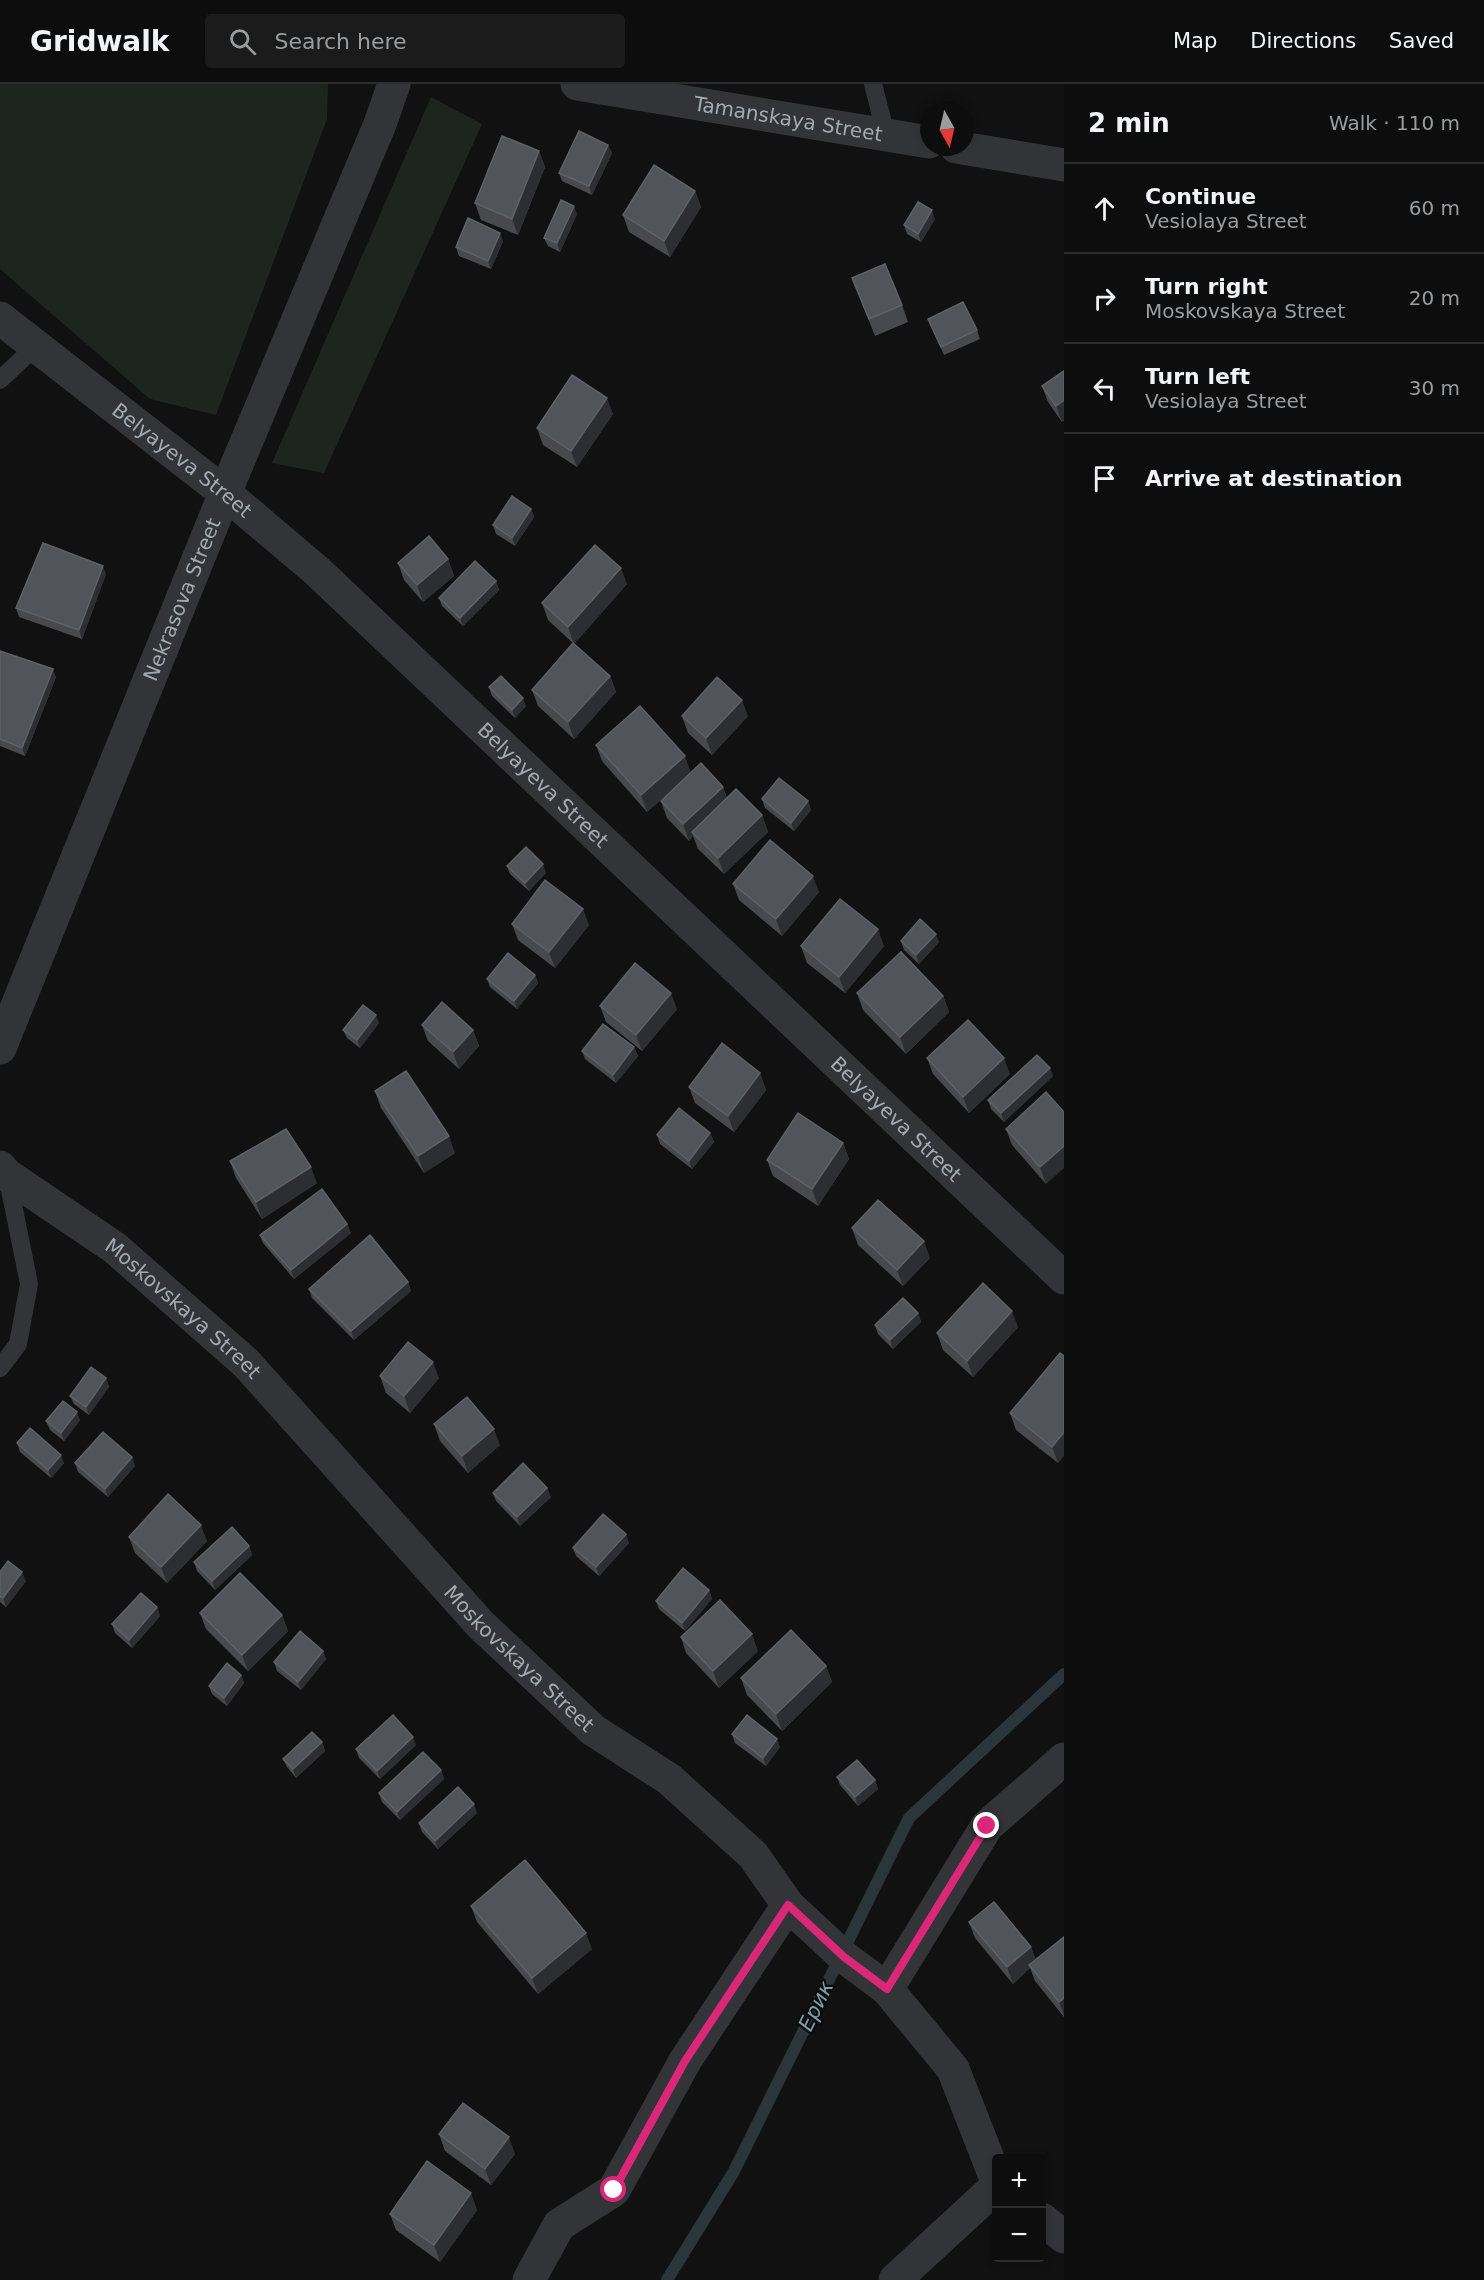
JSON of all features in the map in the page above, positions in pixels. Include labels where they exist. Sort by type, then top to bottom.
[{"type":"street","name":"Nekrasova Street","points":[[0,1048],[225,493],[380,124],[394,84]]},
{"type":"street","name":"Tamanskaya Street","points":[[577,84],[920,141]]},
{"type":"street","points":[[974,150],[1064,165]]},
{"type":"street","name":"Belyayeva Street","points":[[0,318],[225,493],[317,571],[1064,1278]]},
{"type":"street","name":"Moskovskaya Street","points":[[4,1171],[114,1248],[246,1363],[481,1625],[593,1730],[669,1779],[753,1855],[788,1905],[844,1957],[887,1989],[953,2069],[992,2169]]},
{"type":"street","points":[[887,1989],[987,1826],[1064,1759]]},
{"type":"street","points":[[529,2280],[559,2225],[614,2190],[685,2061],[788,1905]]},
{"type":"street","points":[[895,2280],[992,2191]]},
{"type":"street","points":[[1046,2223],[1064,2237]]},
{"type":"lane","points":[[873,84],[886,135]]},
{"type":"lane","points":[[0,380],[36,346]]},
{"type":"lane","points":[[0,1368],[18,1344],[29,1284],[4,1171]]},
{"type":"shaded area","points":[[0,84],[328,84],[327,119],[216,415],[150,399],[0,269]]},
{"type":"shaded area","points":[[431,97],[482,124],[324,473],[272,463]]},
{"type":"building","points":[[579,131],[608,145],[589,186],[559,173]]},
{"type":"building","points":[[502,136],[539,151],[512,219],[475,203]]},
{"type":"building","points":[[654,165],[695,191],[664,241],[623,215]]},
{"type":"building","points":[[561,200],[574,206],[557,243],[544,238]]},
{"type":"building","points":[[918,202],[932,210],[918,234],[904,225]]},
{"type":"building","points":[[468,218],[500,233],[488,261],[456,247]]},
{"type":"building","points":[[885,264],[902,305],[869,319],[852,278]]},
{"type":"building","points":[[963,302],[977,330],[941,347],[928,319]]},
{"type":"building","points":[[1064,371],[1064,400],[1056,406],[1042,386]]},
{"type":"building","points":[[572,375],[607,398],[571,451],[537,428]]},
{"type":"building","points":[[512,496],[531,509],[512,538],[493,525]]},
{"type":"building","points":[[429,536],[448,559],[417,585],[398,563]]},
{"type":"building","points":[[43,543],[103,566],[79,630],[16,608]]},
{"type":"building","points":[[595,545],[621,568],[568,627],[542,603]]},
{"type":"building","points":[[475,561],[496,581],[460,618],[439,598]]},
{"type":"building","points":[[573,643],[610,676],[568,722],[532,690]]},
{"type":"building","points":[[0,651],[53,669],[22,748],[0,739]]},
{"type":"building","points":[[501,676],[523,698],[512,710],[489,687]]},
{"type":"building","points":[[717,677],[742,700],[706,738],[682,716]]},
{"type":"building","points":[[640,706],[685,756],[641,795],[596,745]]},
{"type":"building","points":[[701,763],[723,787],[683,824],[661,801]]},
{"type":"building","points":[[779,778],[808,801],[791,823],[762,799]]},
{"type":"building","points":[[736,789],[762,815],[718,858],[692,832]]},
{"type":"building","points":[[770,840],[813,876],[776,919],[733,884]]},
{"type":"building","points":[[526,847],[543,864],[525,883],[507,866]]},
{"type":"building","points":[[545,880],[583,909],[549,952],[512,924]]},
{"type":"building","points":[[840,899],[878,929],[839,977],[801,946]]},
{"type":"building","points":[[920,919],[936,934],[916,955],[901,941]]},
{"type":"building","points":[[901,952],[943,996],[900,1037],[857,993]]},
{"type":"building","points":[[508,953],[535,975],[514,1001],[487,979]]},
{"type":"building","points":[[635,963],[671,993],[636,1035],[600,1006]]},
{"type":"building","points":[[442,1002],[473,1030],[453,1052],[422,1025]]},
{"type":"building","points":[[363,1005],[376,1015],[357,1040],[343,1030]]},
{"type":"building","points":[[968,1020],[1004,1058],[963,1097],[927,1058]]},
{"type":"building","points":[[603,1024],[634,1047],[613,1075],[582,1051]]},
{"type":"building","points":[[722,1043],[760,1073],[728,1116],[689,1087]]},
{"type":"building","points":[[1037,1055],[1050,1068],[1001,1113],[988,1100]]},
{"type":"building","points":[[406,1071],[449,1136],[418,1156],[375,1091]]},
{"type":"building","points":[[1046,1092],[1064,1112],[1064,1146],[1040,1167],[1006,1129]]},
{"type":"building","points":[[679,1108],[710,1133],[689,1161],[657,1135]]},
{"type":"building","points":[[798,1113],[843,1143],[812,1189],[767,1160]]},
{"type":"building","points":[[286,1129],[311,1167],[256,1202],[230,1161]]},
{"type":"building","points":[[322,1189],[347,1224],[291,1270],[260,1235]]},
{"type":"building","points":[[878,1200],[924,1241],[897,1270],[852,1228]]},
{"type":"building","points":[[370,1235],[408,1282],[351,1331],[309,1289]]},
{"type":"building","points":[[983,1283],[1012,1311],[967,1361],[937,1333]]},
{"type":"building","points":[[903,1298],[918,1313],[890,1340],[875,1325]]},
{"type":"building","points":[[408,1342],[433,1362],[404,1396],[380,1376]]},
{"type":"building","points":[[1060,1353],[1064,1356],[1064,1432],[1052,1447],[1010,1413]]},
{"type":"building","points":[[91,1367],[106,1378],[86,1407],[70,1396]]},
{"type":"building","points":[[467,1397],[494,1429],[462,1456],[434,1424]]},
{"type":"building","points":[[63,1401],[77,1412],[61,1433],[46,1421]]},
{"type":"building","points":[[30,1428],[61,1455],[48,1470],[17,1443]]},
{"type":"building","points":[[103,1432],[132,1457],[105,1489],[75,1463]]},
{"type":"building","points":[[523,1463],[547,1488],[517,1517],[493,1493]]},
{"type":"building","points":[[168,1494],[201,1525],[161,1567],[129,1537]]},
{"type":"building","points":[[603,1514],[626,1534],[596,1567],[573,1548]]},
{"type":"building","points":[[232,1527],[249,1546],[212,1581],[194,1562]]},
{"type":"building","points":[[8,1561],[22,1572],[3,1598],[0,1596],[0,1572]]},
{"type":"building","points":[[683,1568],[709,1590],[682,1623],[656,1601]]},
{"type":"building","points":[[240,1573],[282,1615],[242,1655],[200,1613]]},
{"type":"building","points":[[141,1593],[157,1607],[129,1640],[112,1624]]},
{"type":"building","points":[[720,1600],[752,1634],[713,1671],[681,1637]]},
{"type":"building","points":[[791,1630],[826,1666],[776,1714],[741,1678]]},
{"type":"building","points":[[300,1631],[323,1651],[298,1682],[274,1662]]},
{"type":"building","points":[[227,1663],[241,1675],[224,1698],[209,1686]]},
{"type":"building","points":[[393,1715],[413,1737],[377,1771],[356,1749]]},
{"type":"building","points":[[747,1715],[777,1739],[763,1758],[732,1734]]},
{"type":"building","points":[[312,1732],[322,1742],[293,1769],[283,1759]]},
{"type":"building","points":[[423,1752],[441,1770],[397,1812],[379,1793]]},
{"type":"building","points":[[857,1760],[875,1780],[855,1797],[837,1777]]},
{"type":"building","points":[[458,1787],[474,1804],[435,1841],[419,1823]]},
{"type":"building","points":[[525,1860],[586,1933],[532,1978],[471,1906]]},
{"type":"building","points":[[994,1902],[1031,1947],[1007,1967],[969,1922]]},
{"type":"building","points":[[1064,1937],[1064,1998],[1059,2002],[1029,1965]]},
{"type":"building","points":[[463,2103],[509,2137],[485,2169],[439,2134]]},
{"type":"building","points":[[427,2161],[471,2193],[434,2245],[390,2214]]},
{"type":"waterway","name":"Ерик","points":[[667,2280],[733,2173],[909,1818],[1064,1674]]},
{"type":"route","points":[[614,2190],[685,2061],[788,1905],[844,1957],[887,1989],[987,1826]]}]
